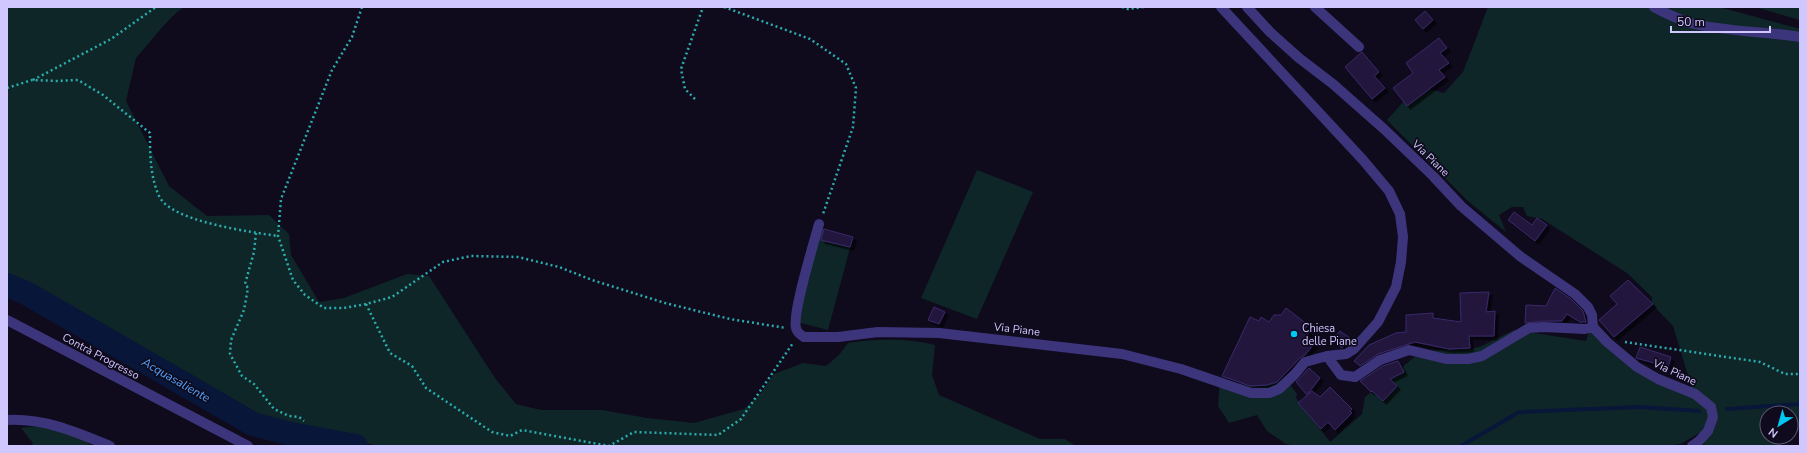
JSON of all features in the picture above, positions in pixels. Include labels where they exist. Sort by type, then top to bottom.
[{"type":"street","name":"Via Piane","points":[[798,331],[804,337],[838,337],[878,332],[939,333],[1122,354],[1181,369],[1251,393],[1268,393],[1278,388],[1294,375],[1305,362],[1327,356],[1346,354],[1365,339],[1378,322],[1396,287],[1401,262],[1403,237],[1400,214],[1389,191],[1363,160],[1222,7]]},
{"type":"street","name":"Via Piane","points":[[1247,7],[1270,32],[1299,58],[1332,84],[1384,129],[1433,176],[1460,206],[1521,257],[1575,294],[1588,307],[1592,315],[1593,327],[1607,342],[1637,367],[1658,379],[1695,394],[1711,407],[1713,417],[1708,431],[1692,446]]},
{"type":"street","points":[[1315,7],[1359,47]]},
{"type":"street","points":[[1654,7],[1689,22],[1715,28],[1770,32],[1800,37]]},
{"type":"street","points":[[798,331],[799,302],[819,224]]},
{"type":"street","name":"Contrà Progresso","points":[[7,320],[248,446]]},
{"type":"street","points":[[1327,356],[1341,375],[1356,377],[1380,360],[1409,350],[1446,359],[1468,359],[1482,356],[1529,328],[1544,327],[1570,330],[1593,327]]},
{"type":"street","points":[[7,420],[25,420],[52,424],[110,446]]},
{"type":"path","points":[[7,88],[32,80],[112,39],[156,7]]},
{"type":"path","points":[[362,7],[352,37],[332,70],[281,199],[278,236],[293,280],[305,295],[324,308],[344,308],[392,297],[443,262],[471,256],[518,257],[559,267],[592,280],[665,303],[772,327],[798,331],[741,418],[718,435],[634,432],[609,446],[522,430],[510,436],[492,432],[426,388],[412,366],[390,354],[366,304]]},
{"type":"path","points":[[695,99],[685,89],[681,69],[702,7]]},
{"type":"path","points":[[724,7],[810,39],[846,64],[856,88],[853,127],[819,224]]},
{"type":"path","points":[[1122,7],[1128,9],[1144,7]]},
{"type":"path","points":[[32,80],[78,80],[103,95],[150,133],[151,166],[159,197],[170,209],[228,228],[278,236]]},
{"type":"path","points":[[256,233],[252,259],[245,284],[248,288],[244,310],[231,340],[230,354],[242,376],[254,384],[274,409],[289,416],[300,417],[304,421]]},
{"type":"path","points":[[1622,341],[1760,362],[1785,374],[1800,374]]},
{"type":"green space","points":[[7,7],[185,7],[177,12],[165,24],[136,58],[126,101],[169,186],[207,216],[269,215],[289,234],[291,255],[319,302],[344,298],[407,274],[429,276],[495,378],[516,404],[541,410],[602,410],[647,418],[694,423],[744,409],[761,393],[774,374],[803,363],[826,366],[839,355],[848,343],[903,340],[935,345],[932,375],[939,395],[1040,439],[1065,439],[1076,446],[380,446],[265,424],[245,415],[198,386],[138,353],[66,308],[7,279]]},
{"type":"green space","points":[[1488,7],[1719,7],[1800,29],[1800,430],[1799,405],[1759,405],[1759,445],[1779,445],[1778,446],[1703,446],[1716,414],[1693,392],[1673,326],[1652,304],[1652,297],[1627,273],[1542,219],[1527,216],[1523,207],[1512,207],[1499,215],[1506,232],[1469,202],[1387,120],[1406,99],[1422,87],[1444,93],[1463,72]]},
{"type":"green space","points":[[1755,7],[1800,7],[1800,20]]},
{"type":"green space","points":[[977,170],[1033,192],[977,319],[921,298]]},
{"type":"green space","points":[[820,228],[853,237],[828,330],[797,322]]},
{"type":"green space","points":[[1514,330],[1586,341],[1589,331],[1603,338],[1619,357],[1703,403],[1710,415],[1705,430],[1680,444],[1665,446],[1295,446],[1286,444],[1267,431],[1257,415],[1229,423],[1218,406],[1220,379],[1238,383],[1260,385],[1286,379],[1297,394],[1296,398],[1330,442],[1362,414],[1365,397],[1422,351],[1471,349],[1482,346]]},
{"type":"green space","points":[[47,425],[83,439],[92,446],[31,446],[33,443],[21,428]]},
{"type":"building","points":[[1425,11],[1433,20],[1423,29],[1415,20]]},
{"type":"building","points":[[1439,38],[1447,48],[1440,53],[1449,63],[1439,70],[1445,77],[1407,106],[1393,88],[1413,73],[1406,63]]},
{"type":"building","points":[[1362,52],[1379,72],[1374,76],[1385,88],[1372,99],[1345,67]]},
{"type":"building","points":[[1514,212],[1532,225],[1537,218],[1547,225],[1535,241],[1508,220]]},
{"type":"building","points":[[824,229],[853,237],[850,247],[821,240]]},
{"type":"building","points":[[1628,280],[1653,304],[1614,337],[1599,320],[1617,304],[1610,296]]},
{"type":"building","points":[[1555,288],[1571,299],[1583,311],[1586,322],[1580,322],[1567,314],[1562,321],[1525,323],[1526,305],[1546,306]]},
{"type":"building","points":[[1489,292],[1486,312],[1495,311],[1494,336],[1469,336],[1470,348],[1449,349],[1415,342],[1378,354],[1360,366],[1354,361],[1369,345],[1396,333],[1406,332],[1406,315],[1433,313],[1433,318],[1461,322],[1460,293]]},
{"type":"building","points":[[934,307],[945,312],[939,324],[928,320]]},
{"type":"building","points":[[1286,308],[1308,325],[1305,329],[1309,332],[1307,336],[1315,343],[1305,355],[1300,358],[1277,382],[1267,385],[1250,386],[1222,376],[1250,317],[1259,321],[1261,317],[1269,322],[1274,315],[1281,315]]},
{"type":"building","points":[[1340,331],[1350,338],[1342,348],[1332,340]]},
{"type":"building","points":[[1640,347],[1671,357],[1668,367],[1636,358]]},
{"type":"building","points":[[1398,361],[1404,372],[1390,379],[1397,386],[1383,401],[1360,381],[1383,366]]},
{"type":"building","points":[[1309,368],[1320,378],[1307,395],[1296,382]]},
{"type":"building","points":[[1330,387],[1352,409],[1350,411],[1352,413],[1335,430],[1328,422],[1321,429],[1298,403],[1312,391],[1320,397]]},
{"type":"waterway","name":"Acquasaliente","points":[[7,285],[28,294],[253,424],[291,434],[356,446]]},
{"type":"waterway","points":[[1727,409],[1800,404]]},
{"type":"waterway","points":[[1461,446],[1519,412],[1640,407],[1699,411]]},
{"type":"waterway","points":[[291,434],[292,446]]},
{"type":"place","name":"Chiesa delle Piane","points":[[1294,334]]}]
